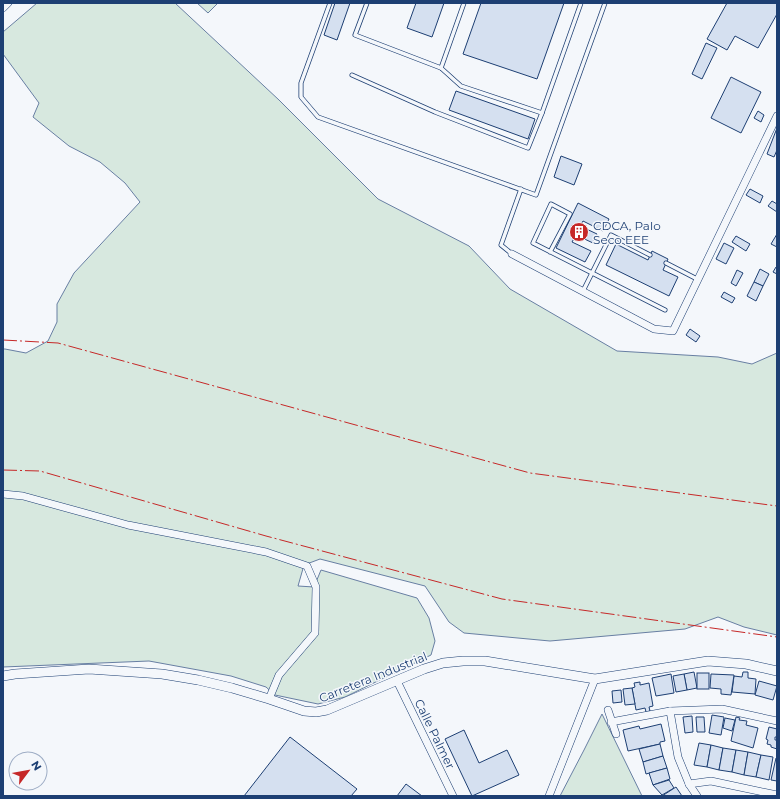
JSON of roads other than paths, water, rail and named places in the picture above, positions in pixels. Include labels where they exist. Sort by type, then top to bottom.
[{"type":"street","points":[[3,8],[8,3]]},
{"type":"street","points":[[512,254],[654,329],[673,330],[777,116]]},
{"type":"street","points":[[3,494],[23,496],[128,525],[266,552],[307,566],[316,587],[315,633],[279,675],[269,699]]},
{"type":"street","name":"Carretera Industrial","points":[[3,676],[89,669],[162,674],[198,680],[269,699],[304,711],[316,712],[327,710],[424,669],[443,663],[485,661],[595,679],[708,661],[746,664],[777,671]]},
{"type":"street","points":[[549,796],[595,679]]},
{"type":"street","name":"Calle Palmer","points":[[397,681],[453,796]]},
{"type":"street","points":[[611,722],[670,711],[722,709],[777,721]]},
{"type":"street","points":[[608,710],[616,734]]},
{"type":"street","points":[[670,711],[678,757],[689,784],[697,796]]},
{"type":"street","points":[[689,784],[711,781],[777,795]]},
{"type":"lane","points":[[330,3],[301,83],[301,97],[318,117],[536,195],[605,3]]},
{"type":"lane","points":[[367,3],[355,35],[441,68],[462,86],[542,113]]},
{"type":"lane","points":[[441,68],[464,3]]},
{"type":"lane","points":[[352,75],[435,112],[528,148],[581,3]]},
{"type":"lane","points":[[512,254],[501,245],[521,189]]},
{"type":"lane","points":[[550,252],[570,214],[551,204],[532,243],[665,310]]},
{"type":"lane","points":[[583,291],[611,235],[650,255]]},
{"type":"lane","points":[[666,263],[698,279]]},
{"type":"place","name":"CDCA, Palo Seco EEE","points":[[579,232]]}]
